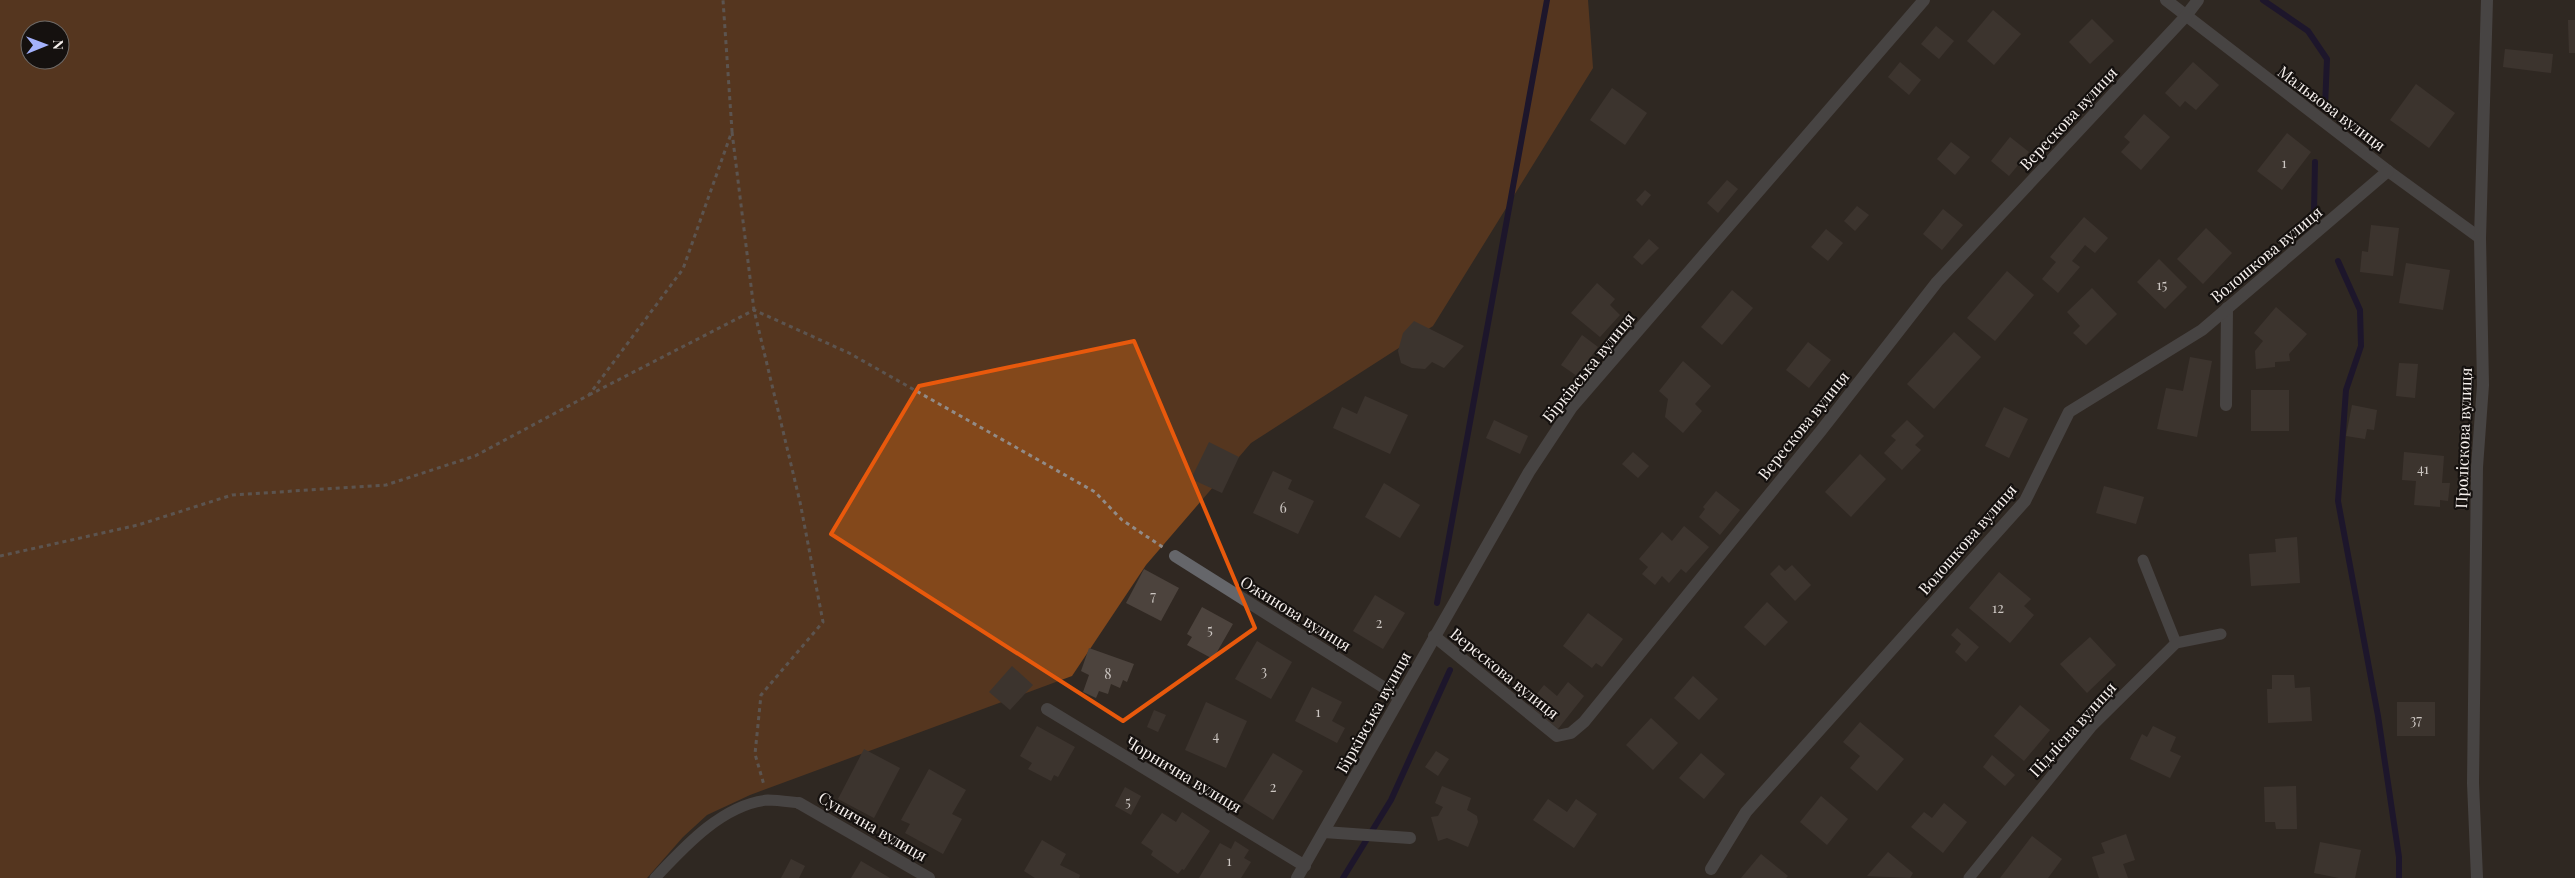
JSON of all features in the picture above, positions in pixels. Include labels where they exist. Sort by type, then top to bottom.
[{"type":"street","name":"Бірківська вулиця","points":[[1297,878],[1529,472],[1572,407],[1924,0]]},
{"type":"street","name":"Мальвова вулиця","points":[[2166,0],[2185,17],[2388,171],[2480,238]]},
{"type":"street","points":[[2185,17],[2198,0]]},
{"type":"street","name":"Проліскова вулиця","points":[[2477,878],[2473,782],[2477,467],[2483,385],[2480,238],[2487,0]]},
{"type":"street","name":"Верескова вулиця","points":[[1434,636],[1557,736],[1570,733],[1584,722],[1820,432],[1937,282],[2185,17]]},
{"type":"street","name":"Волошкова вулиця","points":[[1712,869],[1746,812],[2025,501],[2069,412],[2202,330],[2388,171]]},
{"type":"street","points":[[2226,405],[2227,308]]},
{"type":"street","name":"Ожинова вулиця","points":[[1175,556],[1399,697]]},
{"type":"street","name":"Чорнична вулиця","points":[[1047,709],[1305,866]]},
{"type":"street","name":"Сунична вулиця","points":[[799,803],[930,878]]},
{"type":"street","points":[[1324,832],[1410,838]]},
{"type":"lane","points":[[2143,560],[2176,643],[2221,634]]},
{"type":"lane","name":"Підлісна вулиця","points":[[1969,878],[2092,726],[2176,643]]},
{"type":"lane","points":[[655,878],[716,822],[744,806],[768,800],[799,803]]},
{"type":"path","points":[[723,0],[732,131],[754,310],[800,502],[823,622],[761,696],[755,754],[768,800]]},
{"type":"path","points":[[589,395],[683,269],[732,131]]},
{"type":"path","points":[[0,556],[138,525],[232,495],[386,486],[475,456],[754,310]]},
{"type":"path","points":[[754,310],[849,353],[1095,492],[1122,520],[1175,556]]},
{"type":"highlighted area","points":[[1134,341],[1255,628],[1123,721],[831,534],[919,386]]},
{"type":"shaded area","points":[[0,0],[1588,0],[1593,68],[1433,326],[1251,443],[1146,565],[1072,676],[750,795],[707,815],[683,837],[647,878],[0,878]]},
{"type":"building","points":[[1993,10],[2021,34],[1994,65],[1967,41]]},
{"type":"building","points":[[2092,19],[2114,41],[2090,64],[2069,42]]},
{"type":"building","points":[[2568,20],[2575,20],[2575,53],[2569,53]]},
{"type":"building","points":[[1936,26],[1954,41],[1939,59],[1921,44]]},
{"type":"building","points":[[2505,49],[2553,54],[2551,73],[2503,67]]},
{"type":"building","points":[[1900,62],[1921,80],[1909,95],[1888,77]]},
{"type":"building","points":[[2193,62],[2219,85],[2196,110],[2185,101],[2180,107],[2165,93]]},
{"type":"building","points":[[2416,84],[2455,113],[2429,148],[2390,120]]},
{"type":"building","points":[[1612,88],[1647,113],[1625,145],[1590,120]]},
{"type":"building","points":[[2144,114],[2170,137],[2141,170],[2121,152],[2130,142],[2124,137]]},
{"type":"building","points":[[2287,133],[2311,152],[2282,190],[2257,171]]},
{"type":"building","points":[[2010,137],[2029,152],[2009,176],[1991,161]]},
{"type":"building","points":[[1951,142],[1970,157],[1955,175],[1937,159]]},
{"type":"building","points":[[1727,180],[1738,189],[1718,213],[1707,203]]},
{"type":"building","points":[[1645,190],[1651,195],[1642,206],[1636,200]]},
{"type":"building","points":[[1857,206],[1869,215],[1855,231],[1844,221]]},
{"type":"building","points":[[1943,209],[1963,225],[1942,250],[1923,234]]},
{"type":"building","points":[[2084,217],[2108,238],[2095,253],[2085,245],[2072,261],[2080,267],[2058,293],[2042,279],[2056,262],[2050,257]]},
{"type":"building","points":[[2371,225],[2399,228],[2393,276],[2360,272],[2362,251],[2368,252]]},
{"type":"building","points":[[2206,228],[2232,253],[2203,284],[2177,259]]},
{"type":"building","points":[[1826,229],[1843,243],[1828,261],[1811,247]]},
{"type":"building","points":[[1649,239],[1659,248],[1642,265],[1633,257]]},
{"type":"building","points":[[2159,259],[2187,287],[2165,309],[2137,282]]},
{"type":"building","points":[[2406,263],[2450,270],[2443,310],[2399,303]]},
{"type":"building","points":[[2007,271],[2034,295],[1995,341],[1967,318]]},
{"type":"building","points":[[1597,283],[1615,299],[1610,305],[1620,315],[1600,337],[1571,313]]},
{"type":"building","points":[[2092,288],[2117,314],[2086,345],[2073,333],[2080,326],[2067,312]]},
{"type":"building","points":[[1732,290],[1753,308],[1722,345],[1701,327]]},
{"type":"building","points":[[2276,307],[2307,334],[2289,354],[2290,361],[2275,362],[2275,367],[2256,369],[2255,351],[2263,341],[2254,333]]},
{"type":"building","points":[[1414,321],[1464,346],[1444,368],[1432,362],[1425,369],[1412,368],[1401,363],[1398,351],[1403,333]]},
{"type":"building","points":[[1954,332],[1981,357],[1934,409],[1907,384]]},
{"type":"building","points":[[1582,335],[1598,347],[1577,376],[1561,365]]},
{"type":"building","points":[[1808,342],[1831,360],[1809,388],[1786,370]]},
{"type":"building","points":[[2190,357],[2212,361],[2197,437],[2157,429],[2166,388],[2183,391]]},
{"type":"building","points":[[1683,361],[1711,386],[1695,404],[1702,411],[1683,433],[1665,417],[1668,399],[1659,391]]},
{"type":"building","points":[[2399,363],[2418,364],[2415,398],[2396,396]]},
{"type":"building","points":[[2251,390],[2289,390],[2289,431],[2251,431]]},
{"type":"building","points":[[1365,396],[1408,415],[1390,454],[1333,428],[1342,407],[1357,414]]},
{"type":"building","points":[[2352,405],[2377,410],[2374,430],[2367,429],[2365,439],[2346,436]]},
{"type":"building","points":[[2004,407],[2028,419],[2009,458],[1985,446]]},
{"type":"building","points":[[1494,420],[1528,436],[1520,454],[1486,438]]},
{"type":"building","points":[[1907,420],[1924,436],[1915,445],[1921,450],[1902,470],[1884,453],[1896,440],[1891,436]]},
{"type":"building","points":[[1209,442],[1239,457],[1222,493],[1191,479]]},
{"type":"building","points":[[1633,452],[1649,466],[1638,478],[1622,464]]},
{"type":"building","points":[[2404,452],[2444,456],[2442,483],[2450,483],[2448,501],[2440,500],[2440,507],[2414,505],[2416,481],[2402,480]]},
{"type":"building","points":[[1860,454],[1886,479],[1851,517],[1825,492]]},
{"type":"building","points":[[1273,471],[1292,480],[1288,489],[1314,501],[1298,534],[1253,513]]},
{"type":"building","points":[[1384,483],[1420,505],[1400,538],[1365,517]]},
{"type":"building","points":[[2104,486],[2144,497],[2136,524],[2096,513]]},
{"type":"building","points":[[1716,491],[1740,510],[1720,535],[1699,517],[1705,509],[1703,507]]},
{"type":"building","points":[[1684,526],[1709,547],[1686,573],[1681,569],[1669,583],[1662,576],[1655,585],[1642,574],[1648,567],[1639,559],[1662,532],[1672,541]]},
{"type":"building","points":[[2297,537],[2300,583],[2251,586],[2249,554],[2276,552],[2275,539]]},
{"type":"building","points":[[1779,565],[1785,571],[1792,565],[1811,585],[1795,601],[1770,574]]},
{"type":"building","points":[[1144,569],[1179,588],[1161,621],[1126,603]]},
{"type":"building","points":[[1999,572],[2031,599],[2024,606],[2034,615],[2010,643],[1969,608]]},
{"type":"building","points":[[1375,595],[1405,613],[1383,649],[1353,631]]},
{"type":"building","points":[[1767,602],[1788,622],[1765,646],[1744,627]]},
{"type":"building","points":[[1202,607],[1233,624],[1213,659],[1187,645],[1192,637],[1187,634]]},
{"type":"building","points":[[1588,613],[1623,639],[1602,667],[1596,663],[1592,668],[1563,646]]},
{"type":"building","points":[[1957,628],[1979,647],[1966,662],[1955,652],[1961,644],[1951,635]]},
{"type":"building","points":[[2090,637],[2116,665],[2087,693],[2060,664]]},
{"type":"building","points":[[1257,641],[1292,662],[1271,699],[1235,679]]},
{"type":"building","points":[[1089,648],[1134,664],[1127,682],[1123,680],[1120,688],[1111,684],[1108,694],[1099,691],[1096,698],[1083,692],[1089,675],[1081,671]]},
{"type":"building","points":[[1012,666],[1033,685],[1010,710],[989,692]]},
{"type":"building","points":[[2272,675],[2294,675],[2295,688],[2310,687],[2312,721],[2268,723],[2267,689],[2272,689]]},
{"type":"building","points":[[1693,676],[1718,699],[1699,720],[1674,698]]},
{"type":"building","points":[[1568,682],[1584,696],[1558,729],[1528,705],[1544,685],[1557,696]]},
{"type":"building","points":[[1312,687],[1342,702],[1332,721],[1345,728],[1337,743],[1295,721]]},
{"type":"building","points":[[1206,702],[1247,721],[1226,768],[1185,750]]},
{"type":"building","points":[[2397,702],[2435,702],[2435,736],[2397,736]]},
{"type":"building","points":[[2020,705],[2050,730],[2024,761],[1994,736]]},
{"type":"building","points":[[1154,710],[1166,715],[1158,732],[1147,727]]},
{"type":"building","points":[[1651,718],[1678,743],[1653,770],[1626,745]]},
{"type":"building","points":[[1860,722],[1904,759],[1877,791],[1850,768],[1860,756],[1843,742]]},
{"type":"building","points":[[1037,726],[1075,747],[1058,777],[1054,775],[1051,781],[1028,769],[1032,763],[1020,756]]},
{"type":"building","points":[[2153,726],[2176,737],[2170,751],[2181,756],[2170,778],[2130,759],[2142,734],[2147,737]]},
{"type":"building","points":[[864,749],[900,768],[874,818],[838,799]]},
{"type":"building","points":[[1436,751],[1449,759],[1438,776],[1425,767]]},
{"type":"building","points":[[1273,753],[1303,771],[1273,820],[1243,801]]},
{"type":"building","points":[[1701,753],[1725,774],[1704,799],[1679,778]]},
{"type":"building","points":[[1992,755],[2015,775],[2005,786],[1983,767]]},
{"type":"building","points":[[929,769],[966,790],[952,814],[962,819],[943,854],[905,833],[910,824],[901,820]]},
{"type":"building","points":[[1442,786],[1471,798],[1467,810],[1477,816],[1478,822],[1468,847],[1447,838],[1438,841],[1431,817],[1438,816],[1443,807],[1435,803]]},
{"type":"building","points":[[2296,786],[2297,829],[2276,829],[2275,822],[2265,822],[2264,787]]},
{"type":"building","points":[[1125,787],[1141,796],[1131,815],[1115,806]]},
{"type":"building","points":[[1821,796],[1848,819],[1827,845],[1800,822]]},
{"type":"building","points":[[1548,799],[1567,812],[1576,799],[1597,814],[1574,848],[1533,820]]},
{"type":"building","points":[[1944,803],[1967,822],[1943,853],[1911,827],[1924,812],[1932,818]]},
{"type":"building","points":[[1182,812],[1210,831],[1184,870],[1182,869],[1178,874],[1151,855],[1153,851],[1141,843],[1162,813],[1176,822]]},
{"type":"building","points":[[2126,834],[2135,860],[2123,864],[2128,878],[2099,878],[2092,857],[2105,853],[2101,843]]},
{"type":"building","points":[[2032,836],[2062,859],[2048,878],[2000,878]]},
{"type":"building","points":[[1042,840],[1066,854],[1060,865],[1080,875],[1079,878],[1035,878],[1024,871]]},
{"type":"building","points":[[1235,841],[1249,850],[1244,858],[1251,862],[1241,878],[1199,878],[1220,843],[1231,849]]},
{"type":"building","points":[[2320,842],[2361,850],[2355,878],[2339,878],[2314,873]]},
{"type":"building","points":[[1888,852],[1913,873],[1910,878],[1867,876]]},
{"type":"building","points":[[1761,854],[1788,876],[1786,878],[1741,878]]},
{"type":"building","points":[[791,859],[805,866],[799,878],[781,878]]},
{"type":"building","points":[[861,861],[890,878],[851,878]]},
{"type":"waterway","points":[[1437,603],[1547,0]]},
{"type":"waterway","points":[[2263,0],[2308,31],[2327,59],[2325,107]]},
{"type":"waterway","points":[[2314,212],[2315,162]]},
{"type":"waterway","points":[[2338,261],[2360,310],[2361,346],[2346,390],[2338,501],[2378,716],[2399,857],[2399,878]]},
{"type":"waterway","points":[[1343,878],[1391,800],[1450,670]]}]
